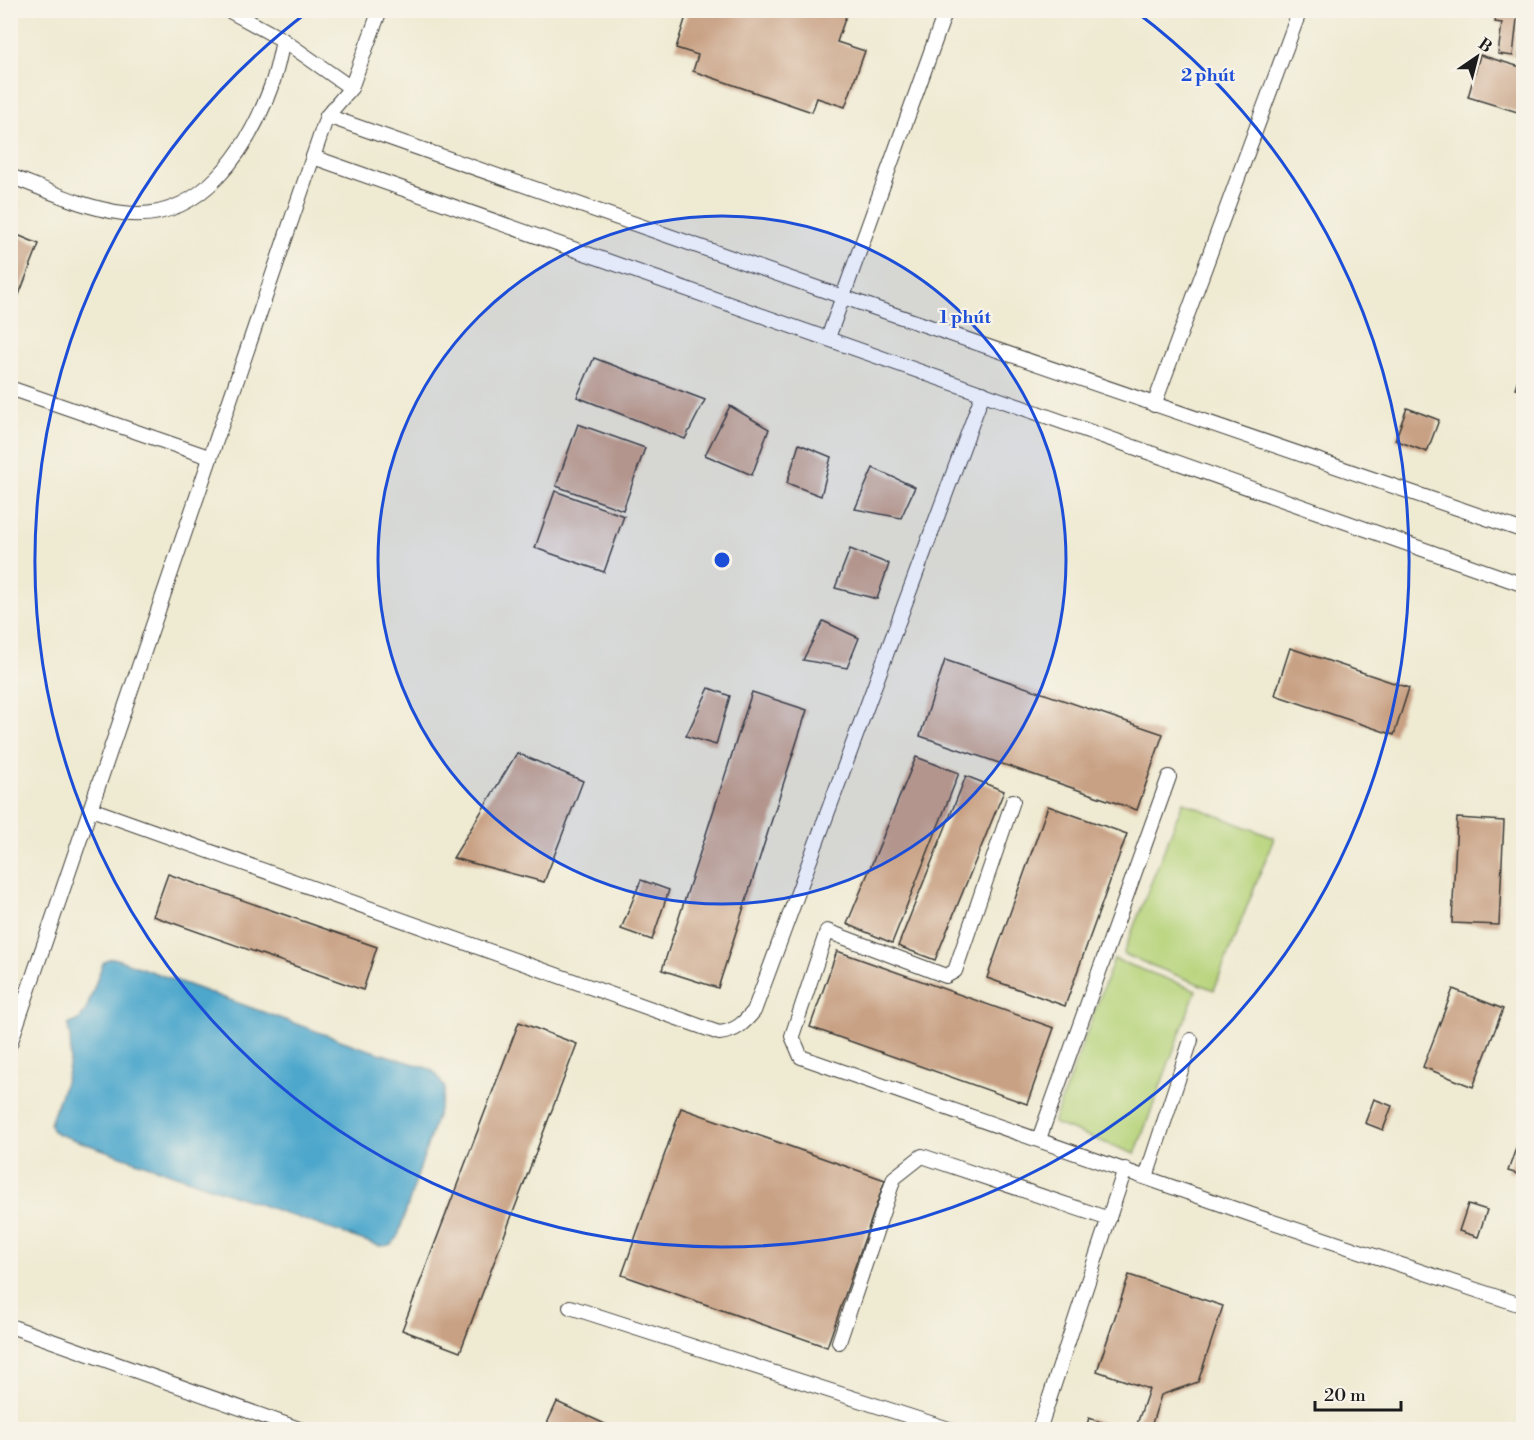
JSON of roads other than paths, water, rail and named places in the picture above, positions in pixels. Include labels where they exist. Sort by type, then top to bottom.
[{"type":"lane","points":[[228,10],[283,40],[351,88]]},
{"type":"lane","points":[[10,1044],[327,116],[351,88],[380,10]]},
{"type":"lane","points":[[828,339],[946,10]]},
{"type":"lane","points":[[1154,405],[1300,10]]},
{"type":"lane","points":[[10,176],[88,206],[122,213],[149,215],[180,205],[199,195],[226,169],[251,130],[272,84],[283,40]]},
{"type":"lane","points":[[327,116],[1154,405],[1524,531]]},
{"type":"lane","points":[[313,157],[1524,585]]},
{"type":"lane","points":[[10,388],[209,457]]},
{"type":"lane","points":[[91,809],[719,1033],[733,1031],[754,1011],[983,393]]},
{"type":"lane","points":[[1039,1139],[1169,777]]},
{"type":"lane","points":[[1013,801],[955,971],[946,976],[827,931],[792,1036],[801,1057],[1524,1306]]},
{"type":"lane","points":[[1146,1177],[1191,1040]]},
{"type":"lane","points":[[839,1341],[894,1178],[922,1156],[1109,1219]]},
{"type":"lane","points":[[1039,1430],[1125,1169]]},
{"type":"lane","points":[[570,1307],[952,1430]]},
{"type":"lane","points":[[10,1326],[302,1430]]},
{"type":"water","points":[[114,958],[357,1046],[430,1069],[436,1074],[445,1088],[443,1097],[398,1236],[392,1243],[379,1246],[52,1130],[50,1124],[67,1075],[71,1051],[68,1025],[80,1019],[86,1010],[103,963]]}]
